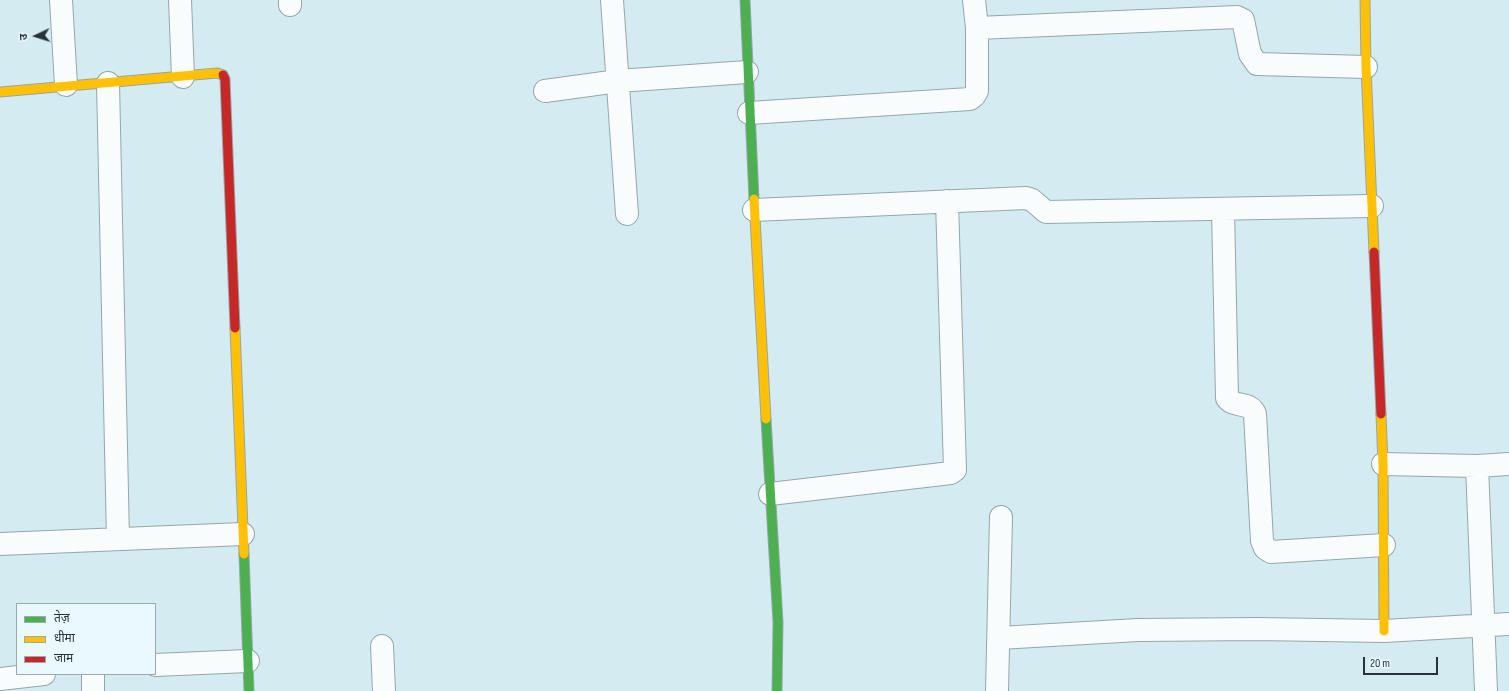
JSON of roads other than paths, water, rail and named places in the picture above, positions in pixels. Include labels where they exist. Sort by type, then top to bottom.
[{"type":"street","points":[[60,0],[66,85]]},
{"type":"street","points":[[180,0],[183,77]]},
{"type":"street","points":[[612,0],[627,214]]},
{"type":"street","points":[[746,0],[749,113],[778,622],[777,691]]},
{"type":"street","points":[[749,113],[970,99],[977,91],[977,28],[974,0]]},
{"type":"street","points":[[1365,0],[1366,67],[1383,464],[1384,631]]},
{"type":"street","points":[[977,28],[1237,17],[1243,20],[1250,54],[1257,64],[1366,67]]},
{"type":"street","points":[[545,91],[618,81],[747,72]]},
{"type":"street","points":[[0,92],[66,85],[108,83],[220,73],[224,75],[249,691]]},
{"type":"street","points":[[108,83],[118,539]]},
{"type":"street","points":[[754,210],[1026,198],[1032,200],[1046,212],[1372,206]]},
{"type":"street","points":[[770,494],[950,473],[955,470],[947,201]]},
{"type":"street","points":[[1222,209],[1227,398],[1230,401],[1252,408],[1255,414],[1262,541],[1265,548],[1271,552],[1384,545]]},
{"type":"street","points":[[1383,464],[1477,466],[1509,464]]},
{"type":"street","points":[[1477,466],[1486,691]]},
{"type":"street","points":[[997,691],[1001,517]]},
{"type":"street","points":[[0,544],[243,534]]},
{"type":"street","points":[[998,638],[1138,630],[1257,629],[1384,631],[1509,624]]},
{"type":"street","points":[[382,646],[384,691]]},
{"type":"street","points":[[156,666],[248,661]]},
{"type":"street","points":[[0,679],[35,675]]},
{"type":"street","points":[[93,691],[94,675]]}]
